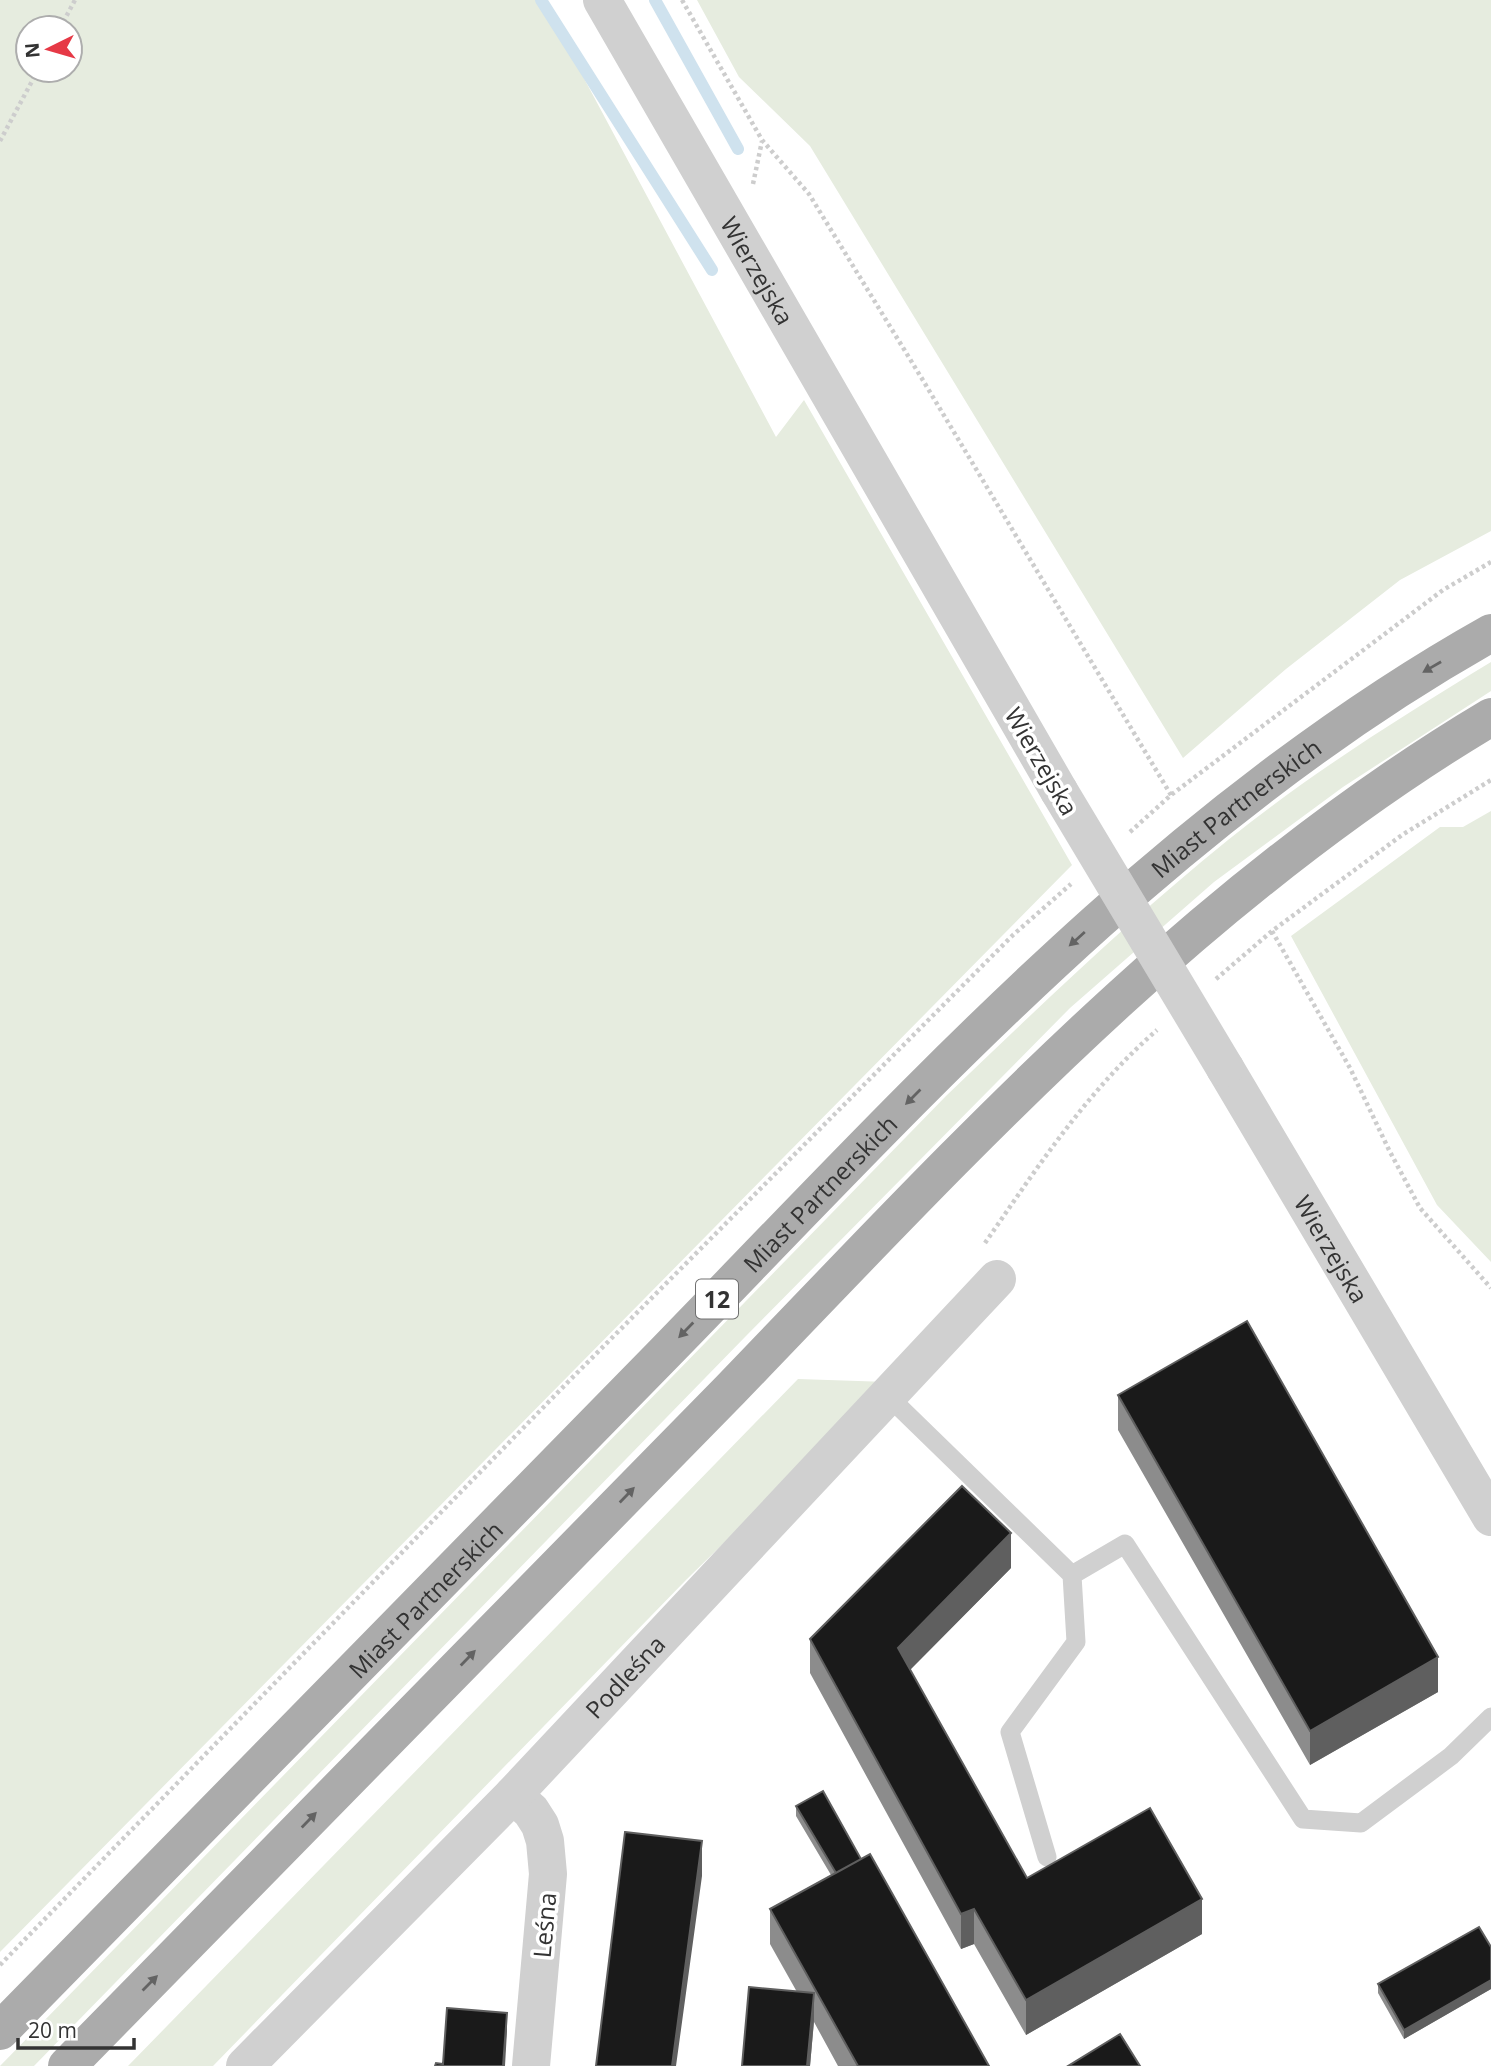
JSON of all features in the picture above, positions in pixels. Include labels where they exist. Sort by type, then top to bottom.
[{"type":"main road","name":"Miast Partnerskich","points":[[0,2031],[979,1030],[1156,868],[1218,818],[1365,711],[1491,633]]},
{"type":"main road","points":[[67,2066],[934,1178],[1089,1025],[1196,929],[1268,870],[1345,813],[1491,717]]},
{"type":"street","name":"Wierzejska","points":[[602,0],[1059,791],[1491,1517]]},
{"type":"street","name":"Podleśna","points":[[245,2066],[513,1795],[997,1279]]},
{"type":"street","name":"Leśna","points":[[513,1795],[531,1811],[540,1825],[545,1841],[548,1874],[531,2066]]},
{"type":"lane","points":[[888,1396],[1072,1575],[1076,1642],[1010,1732],[1047,1857]]},
{"type":"lane","points":[[1072,1575],[1125,1544],[1303,1819],[1361,1823],[1451,1756],[1491,1717]]},
{"type":"path","points":[[682,0],[762,140],[809,194],[1171,795]]},
{"type":"path","points":[[0,141],[31,84]]},
{"type":"path","points":[[752,190],[762,140]]},
{"type":"path","points":[[1122,839],[1171,795],[1443,590],[1491,562]]},
{"type":"path","points":[[1209,985],[1272,931],[1402,835],[1491,780]]},
{"type":"path","points":[[0,1965],[578,1372],[1013,935],[1072,883]]},
{"type":"path","points":[[1272,931],[1350,1068],[1420,1208],[1491,1288]]},
{"type":"path","points":[[997,1279],[1004,1266],[984,1245],[1064,1129],[1126,1057],[1157,1030]]},
{"type":"shaded area","points":[[0,0],[542,0],[776,437],[804,400],[1072,865],[0,1952]]},
{"type":"shaded area","points":[[697,0],[1491,0],[1491,531],[1400,580],[1286,669],[1183,758],[810,146],[739,77]]},
{"type":"shaded area","points":[[1491,662],[1491,691],[1343,787],[1214,882],[1070,1008],[34,2066],[0,2066],[946,1096],[1050,997],[1155,901],[1259,815],[1357,746]]},
{"type":"shaded area","points":[[1491,811],[1491,1262],[1437,1205],[1291,936],[1440,827],[1463,827]]},
{"type":"shaded area","points":[[798,1379],[888,1382],[686,1580],[213,2066],[128,2066]]},
{"type":"building","points":[[1247,1321],[1438,1657],[1310,1731],[1118,1395]]},
{"type":"building","points":[[962,1486],[1011,1533],[898,1648],[1027,1878],[1150,1808],[1202,1899],[1026,2000],[974,1909],[961,1914],[810,1639]]},
{"type":"building","points":[[823,1791],[861,1859],[836,1873],[796,1806]]},
{"type":"building","points":[[625,1832],[702,1841],[672,2066],[596,2066]]},
{"type":"building","points":[[870,1854],[989,2066],[858,2066],[770,1909]]},
{"type":"building","points":[[1479,1927],[1491,1947],[1491,1980],[1404,2030],[1378,1984]]},
{"type":"building","points":[[749,1987],[814,1993],[807,2066],[742,2066]]},
{"type":"building","points":[[447,2008],[507,2013],[503,2066],[435,2066],[436,2063],[443,2064]]},
{"type":"building","points":[[1120,2034],[1140,2066],[1068,2066]]},
{"type":"waterway","points":[[541,0],[712,270]]},
{"type":"waterway","points":[[655,0],[738,149]]}]
